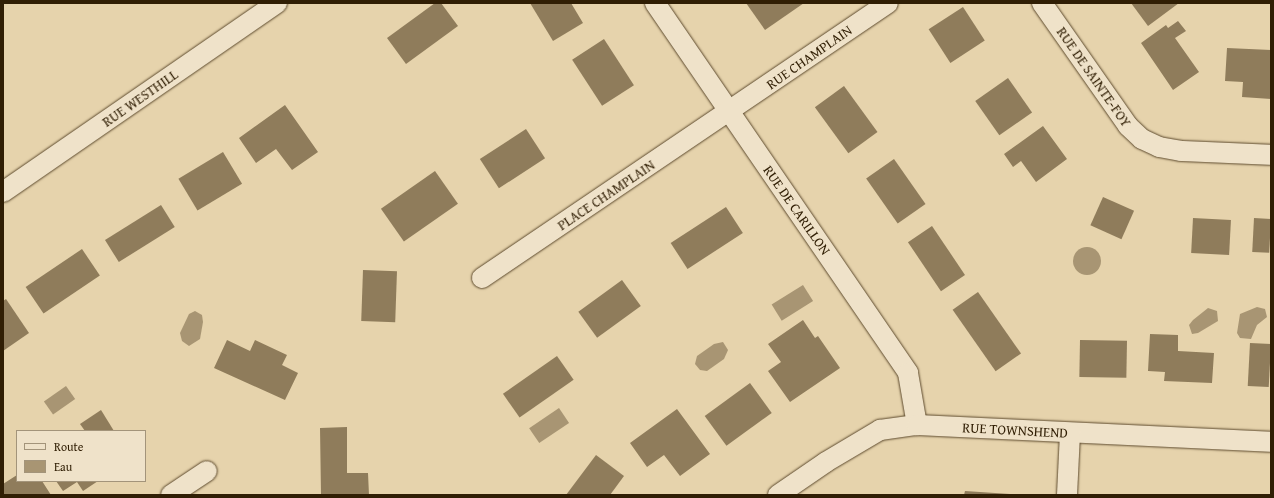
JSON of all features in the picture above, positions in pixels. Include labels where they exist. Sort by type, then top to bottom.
[{"type":"street","name":"RUE WESTHILL","points":[[3,192],[254,9],[277,3]]},
{"type":"street","name":"RUE DE CARILLON","points":[[655,3],[908,373],[917,425]]},
{"type":"street","name":"RUE CHAMPLAIN","points":[[730,112],[888,3]]},
{"type":"street","name":"RUE DE SAINTE-FOY","points":[[1042,3],[1128,126],[1142,139],[1159,147],[1181,151],[1271,155]]},
{"type":"street","name":"PLACE CHAMPLAIN","points":[[482,278],[730,112]]},
{"type":"street","name":"RUE TOWNSHEND","points":[[778,495],[826,462],[880,430],[917,425],[1271,442]]},
{"type":"street","points":[[1067,495],[1070,433]]},
{"type":"street","points":[[171,495],[208,471]]},
{"type":"water","points":[[1087,247],[1097,251],[1101,261],[1097,271],[1087,275],[1077,271],[1073,261],[1077,251]]},
{"type":"water","points":[[803,285],[813,301],[782,321],[772,305]]},
{"type":"water","points":[[1257,307],[1265,309],[1267,317],[1257,325],[1251,339],[1240,338],[1237,333],[1240,314]]},
{"type":"water","points":[[1208,308],[1217,311],[1218,321],[1198,333],[1192,334],[1189,325]]},
{"type":"water","points":[[195,311],[202,315],[203,322],[200,339],[189,346],[182,341],[180,333],[189,314]]},
{"type":"water","points":[[723,342],[728,350],[724,359],[707,371],[700,370],[695,364],[697,356],[714,344]]},
{"type":"water","points":[[66,386],[75,399],[53,415],[44,401]]},
{"type":"water","points":[[559,408],[569,423],[539,443],[529,428]]},
{"type":"building","points":[[435,3],[441,3],[458,26],[406,64],[387,38]]},
{"type":"building","points":[[530,3],[571,3],[583,23],[553,41]]},
{"type":"building","points":[[746,3],[804,3],[765,30]]},
{"type":"building","points":[[1131,3],[1179,3],[1148,26]]},
{"type":"building","points":[[963,7],[985,41],[950,63],[929,29]]},
{"type":"building","points":[[1178,21],[1186,31],[1175,38],[1199,72],[1173,90],[1141,43],[1166,25],[1168,28]]},
{"type":"building","points":[[604,39],[634,85],[602,106],[572,60]]},
{"type":"building","points":[[1227,48],[1271,50],[1271,99],[1242,97],[1243,82],[1225,81]]},
{"type":"building","points":[[1008,78],[1032,112],[999,135],[975,101]]},
{"type":"building","points":[[844,86],[878,132],[848,153],[815,107]]},
{"type":"building","points":[[285,105],[318,152],[292,170],[276,149],[256,163],[239,138]]},
{"type":"building","points":[[1043,126],[1067,159],[1036,182],[1021,161],[1013,167],[1004,154]]},
{"type":"building","points":[[526,129],[545,158],[499,188],[480,159]]},
{"type":"building","points":[[223,152],[242,184],[197,210],[178,179]]},
{"type":"building","points":[[894,159],[926,204],[898,224],[866,179]]},
{"type":"building","points":[[435,171],[458,204],[404,242],[381,209]]},
{"type":"building","points":[[1103,197],[1134,211],[1121,239],[1090,225]]},
{"type":"building","points":[[161,205],[175,227],[119,262],[105,240]]},
{"type":"building","points":[[726,207],[743,233],[688,269],[671,243]]},
{"type":"building","points":[[1193,218],[1231,220],[1229,255],[1191,253]]},
{"type":"building","points":[[1254,218],[1271,219],[1269,253],[1252,252]]},
{"type":"building","points":[[932,226],[965,275],[941,291],[908,242]]},
{"type":"building","points":[[82,249],[100,276],[44,314],[26,287]]},
{"type":"building","points":[[363,270],[397,271],[395,322],[361,321]]},
{"type":"building","points":[[622,280],[641,306],[597,338],[578,312]]},
{"type":"building","points":[[978,292],[1021,353],[996,371],[953,310]]},
{"type":"building","points":[[6,299],[29,333],[3,351],[3,301]]},
{"type":"building","points":[[803,320],[815,338],[818,336],[840,368],[790,402],[768,371],[781,362],[768,344]]},
{"type":"building","points":[[1150,334],[1178,335],[1178,351],[1214,353],[1212,383],[1164,381],[1165,372],[1148,371]]},
{"type":"building","points":[[227,340],[250,351],[255,340],[287,355],[282,365],[298,373],[285,400],[214,368]]},
{"type":"building","points":[[1080,340],[1127,341],[1126,378],[1079,377]]},
{"type":"building","points":[[1250,343],[1271,344],[1269,387],[1248,386]]},
{"type":"building","points":[[557,356],[574,380],[520,418],[503,394]]},
{"type":"building","points":[[750,383],[772,413],[726,446],[705,416]]},
{"type":"building","points":[[677,409],[710,454],[680,476],[664,455],[647,467],[630,443]]},
{"type":"building","points":[[101,410],[113,430],[84,430],[80,424]]},
{"type":"building","points":[[347,427],[347,473],[368,473],[369,495],[321,495],[320,428]]},
{"type":"building","points":[[596,455],[624,476],[610,495],[566,495]]},
{"type":"building","points":[[16,476],[16,482],[43,482],[51,495],[3,495],[3,484]]},
{"type":"building","points":[[57,482],[77,482],[63,491]]},
{"type":"building","points":[[77,482],[96,482],[83,491]]},
{"type":"building","points":[[965,491],[1010,494],[1010,495],[964,495]]}]
